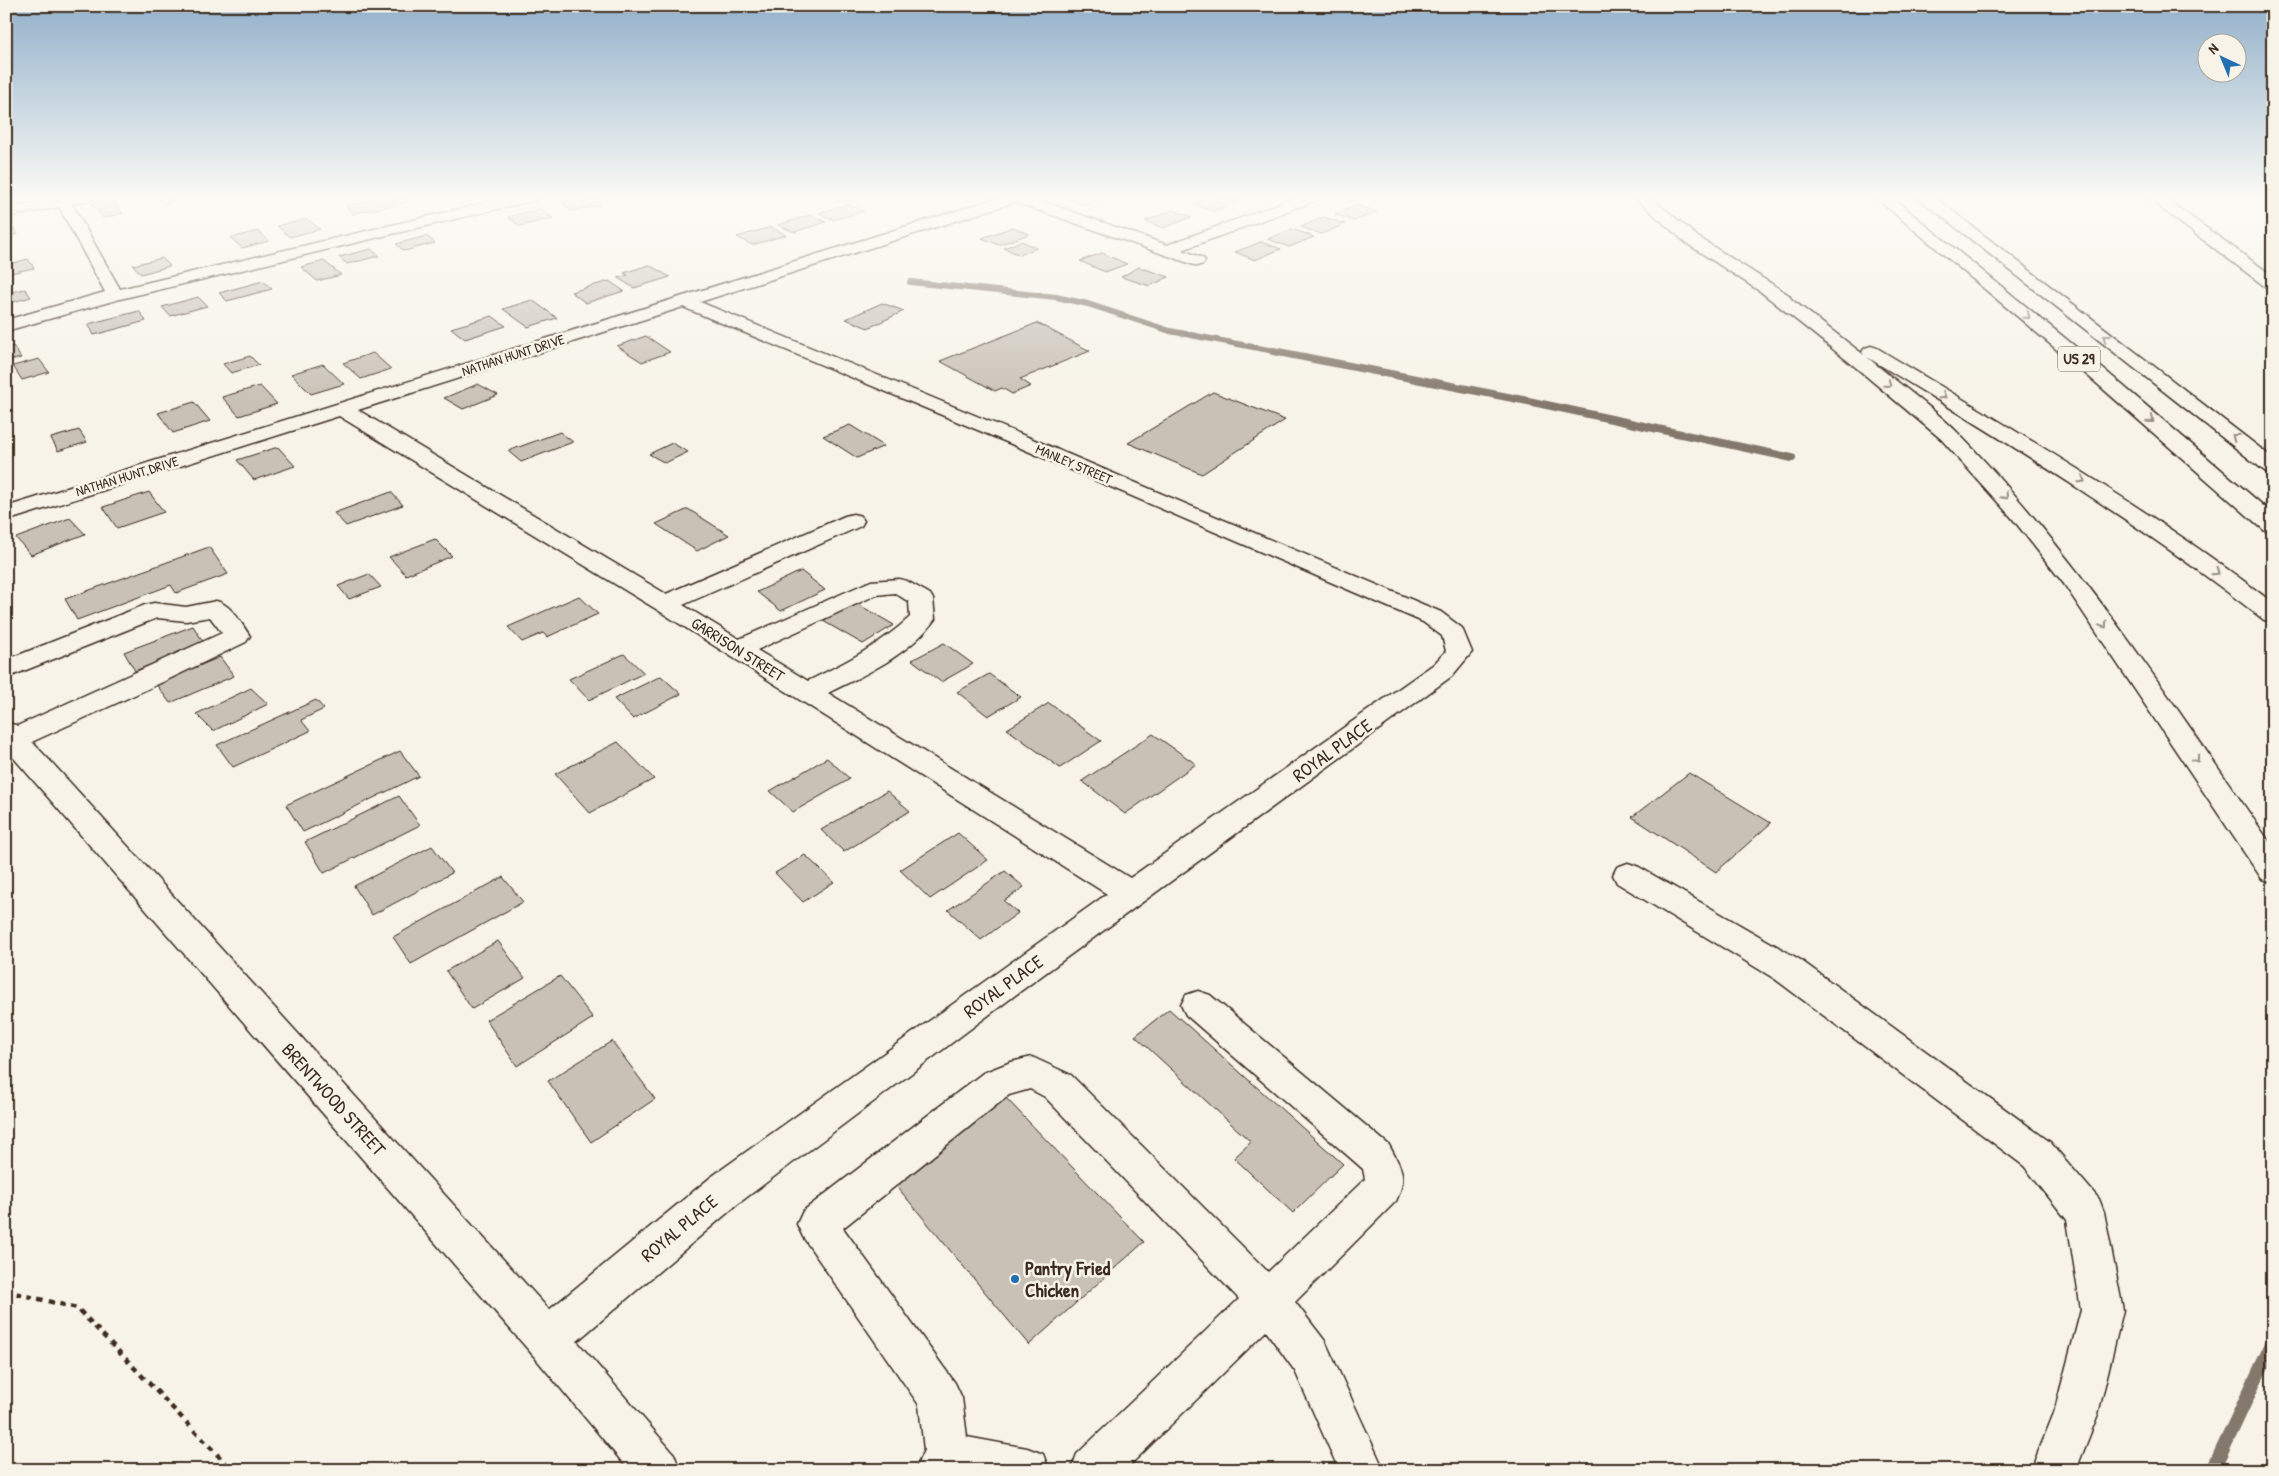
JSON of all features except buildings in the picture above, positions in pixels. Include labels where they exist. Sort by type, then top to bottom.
[{"type":"main road","points":[[98,265],[115,295]]},
{"type":"main road","points":[[6,326],[115,295],[243,265]]},
{"type":"main road","name":"NATHAN HUNT DRIVE","points":[[6,514],[799,265]]},
{"type":"main road","points":[[1730,265],[2104,493],[2241,590],[2273,615]]},
{"type":"main road","name":"US 29","points":[[1965,265],[2101,377],[2273,526]]},
{"type":"main road","name":"US 29","points":[[2012,265],[2273,468]]},
{"type":"main road","points":[[2247,265],[2273,284]]},
{"type":"main road","points":[[1767,289],[1860,361],[1948,435],[2020,513],[2073,580],[2273,871]]},
{"type":"main road","name":"MANLEY STREET","points":[[683,301],[1023,442],[1432,617],[1453,633],[1456,641]]},
{"type":"main road","name":"GARRISON STREET","points":[[342,409],[665,604],[1131,894]]},
{"type":"main road","points":[[665,604],[711,582],[853,521]]},
{"type":"main road","points":[[738,649],[871,588],[899,586],[921,599],[923,619],[897,643],[851,671],[808,692]]},
{"type":"main road","points":[[6,670],[154,610],[186,614],[216,608],[237,636],[156,675],[9,736]]},
{"type":"main road","name":"ROYAL PLACE","points":[[546,1339],[725,1190],[1006,983],[1443,670],[1459,652],[1456,641]]},
{"type":"main road","name":"BRENTWOOD STREET","points":[[9,736],[110,845],[546,1339],[658,1470]]},
{"type":"main road","points":[[1628,875],[1787,969],[2037,1154],[2085,1212],[2102,1310],[2076,1414],[2053,1470]]},
{"type":"main road","points":[[1093,1470],[1383,1188],[1385,1175],[1376,1157],[1198,1005]]},
{"type":"main road","points":[[1027,1470],[942,1463],[940,1398],[817,1224],[996,1084],[1032,1073],[1058,1086],[1268,1300],[1310,1356],[1362,1470]]},
{"type":"path","points":[[6,1291],[77,1308],[232,1470]]},
{"type":"waterway","points":[[910,282],[1056,297],[1088,304],[1170,331],[1279,352]]},
{"type":"waterway","points":[[1273,351],[1528,401],[1792,458]]},
{"type":"waterway","points":[[2213,1470],[2273,1342]]},
{"type":"place","name":"Pantry Fried Chicken","points":[[1015,1279]]}]
